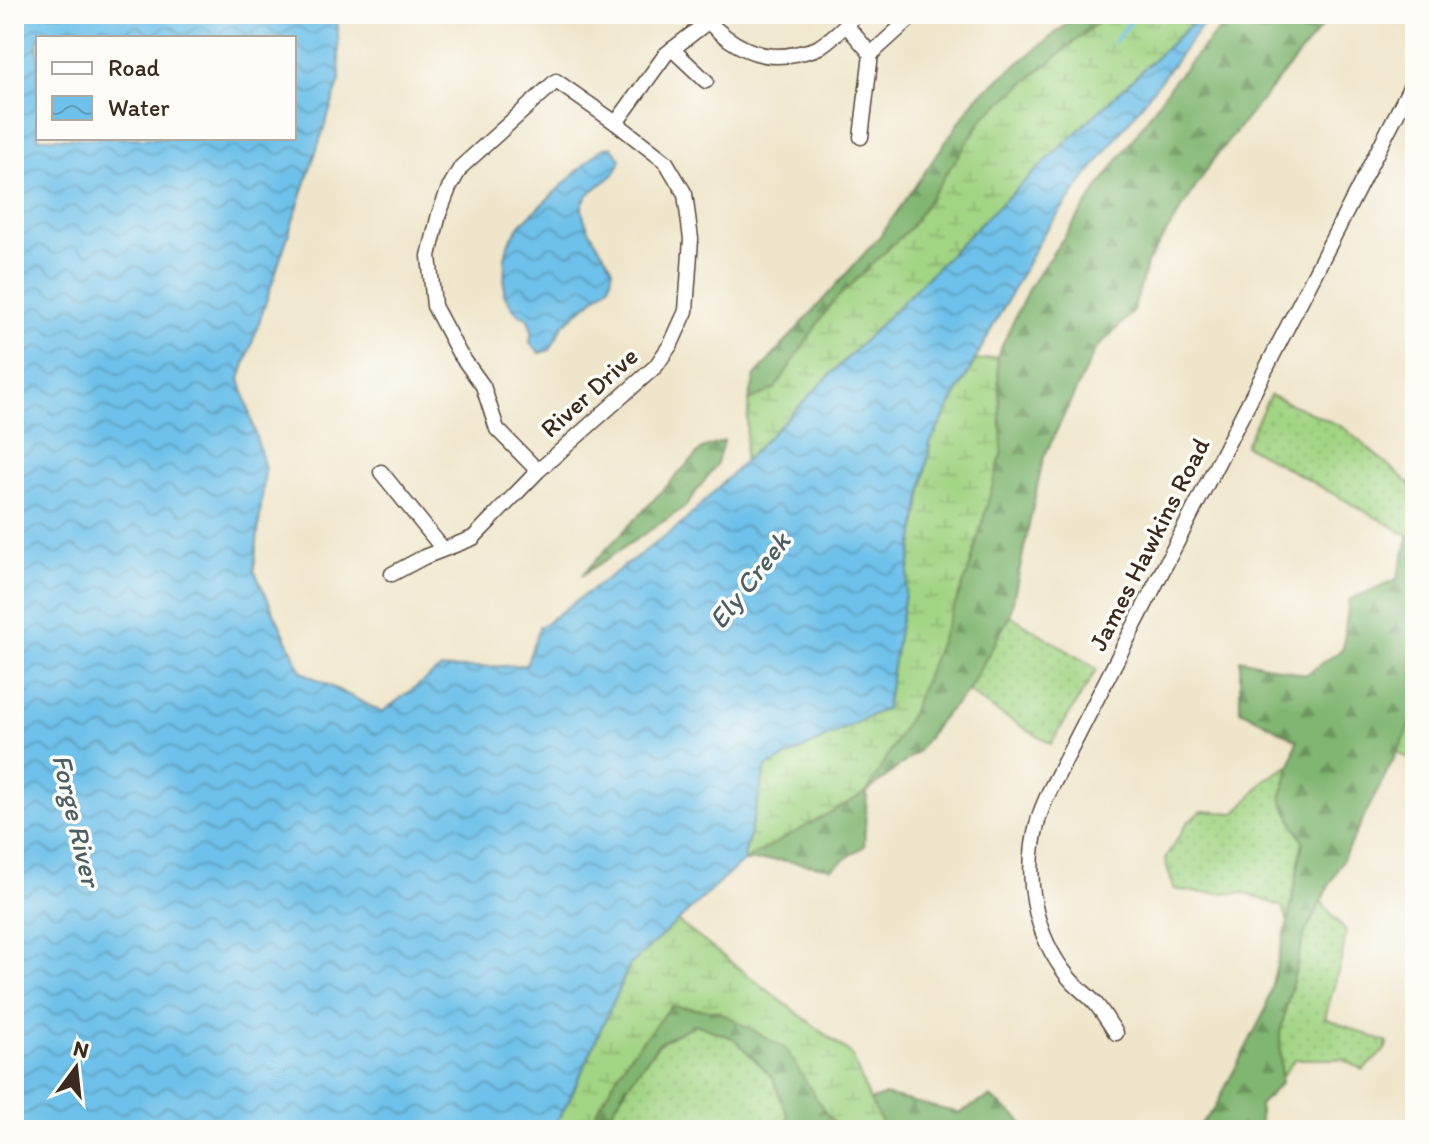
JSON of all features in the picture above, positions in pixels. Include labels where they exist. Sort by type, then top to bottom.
[{"type":"street","points":[[616,123],[666,54],[709,17],[737,45],[770,56],[784,56],[817,49],[857,14]]},
{"type":"street","points":[[861,137],[871,54],[915,14]]},
{"type":"street","points":[[846,25],[871,54]]},
{"type":"street","points":[[672,49],[706,81]]},
{"type":"street","name":"James Hawkins Road","points":[[1116,1033],[1097,1004],[1069,978],[1039,927],[1031,882],[1038,820],[1049,792],[1415,78]]},
{"type":"street","name":"River Drive","points":[[556,81],[666,162],[685,194],[691,239],[686,311],[671,344],[656,366],[538,471],[497,429],[483,386],[459,353],[434,306],[429,256],[449,188],[461,167],[556,81]]},
{"type":"street","points":[[392,574],[424,557],[473,538],[538,471]]},
{"type":"street","points":[[381,472],[443,549]]},
{"type":"green space","points":[[1079,14],[1108,14],[985,116],[910,228],[831,304],[775,389],[749,401],[755,376],[880,236],[977,97]]},
{"type":"green space","points":[[1108,14],[1202,14],[987,217],[744,462],[749,401],[775,389],[831,304],[910,228],[985,116]]},
{"type":"green space","points":[[1233,14],[1332,14],[1215,157],[1147,263],[1133,312],[1095,350],[1043,459],[1010,615],[968,691],[941,719],[917,752],[867,792],[911,713],[969,570],[1002,451],[997,357],[1029,287],[1174,80]]},
{"type":"green space","points":[[997,357],[1002,451],[969,569],[911,713],[867,792],[743,861],[766,767],[886,708],[930,443],[975,361]]},
{"type":"green space","points":[[1270,395],[1343,427],[1415,488],[1415,539],[1245,445]]},
{"type":"green space","points":[[724,441],[716,465],[685,507],[581,576],[702,449]]},
{"type":"green space","points":[[1409,536],[1415,540],[1415,717],[1304,935],[1280,1033],[1281,1083],[1260,1105],[1260,1130],[1195,1130],[1213,1111],[1265,1011],[1288,922],[1303,841],[1281,799],[1297,740],[1240,710],[1240,659],[1305,675],[1343,649],[1349,600],[1397,579]]},
{"type":"green space","points":[[1010,615],[1097,669],[1051,744],[968,691]]},
{"type":"green space","points":[[1415,717],[1415,762],[1397,752]]},
{"type":"green space","points":[[1290,765],[1281,799],[1303,841],[1288,922],[1283,907],[1245,893],[1174,889],[1165,859],[1187,823],[1202,811],[1236,813],[1266,779]]},
{"type":"green space","points":[[867,792],[864,846],[832,868],[780,860],[743,861]]},
{"type":"green space","points":[[1321,901],[1346,932],[1325,1018],[1388,1043],[1384,1051],[1363,1070],[1343,1059],[1295,1059],[1281,1077],[1280,1033],[1304,935]]},
{"type":"green space","points":[[677,921],[851,1054],[870,1101],[886,1130],[842,1130],[827,1115],[785,1048],[718,1011],[671,1006],[627,1059],[585,1130],[552,1130],[570,1098],[629,966]]},
{"type":"green space","points":[[671,1006],[718,1011],[786,1048],[827,1115],[842,1130],[785,1130],[788,1115],[772,1077],[735,1039],[695,1024],[659,1043],[610,1114],[605,1130],[585,1130],[627,1059]]},
{"type":"green space","points":[[695,1024],[735,1039],[772,1077],[789,1115],[785,1130],[605,1130],[610,1114],[632,1079],[660,1043]]},
{"type":"green space","points":[[885,1095],[959,1113],[990,1097],[1019,1119],[1027,1130],[886,1130],[870,1101]]},
{"type":"water","points":[[14,14],[337,14],[340,80],[240,379],[265,469],[254,570],[302,672],[382,712],[440,669],[526,665],[539,628],[682,524],[987,217],[1202,14],[1211,14],[1043,234],[930,443],[886,708],[766,767],[743,861],[629,966],[570,1098],[552,1130],[14,1130]]},
{"type":"water","points":[[611,146],[621,159],[617,169],[587,196],[582,207],[589,230],[613,269],[609,286],[563,325],[550,350],[540,353],[530,343],[532,331],[528,319],[516,312],[504,294],[505,258],[509,242],[521,224],[600,150]]},
{"type":"waterway","points":[[1114,42],[1137,14]]},
{"type":"water label","name":"Ely Creek","points":[[749,580]]},
{"type":"water label","name":"Forge River","points":[[77,820]]}]
